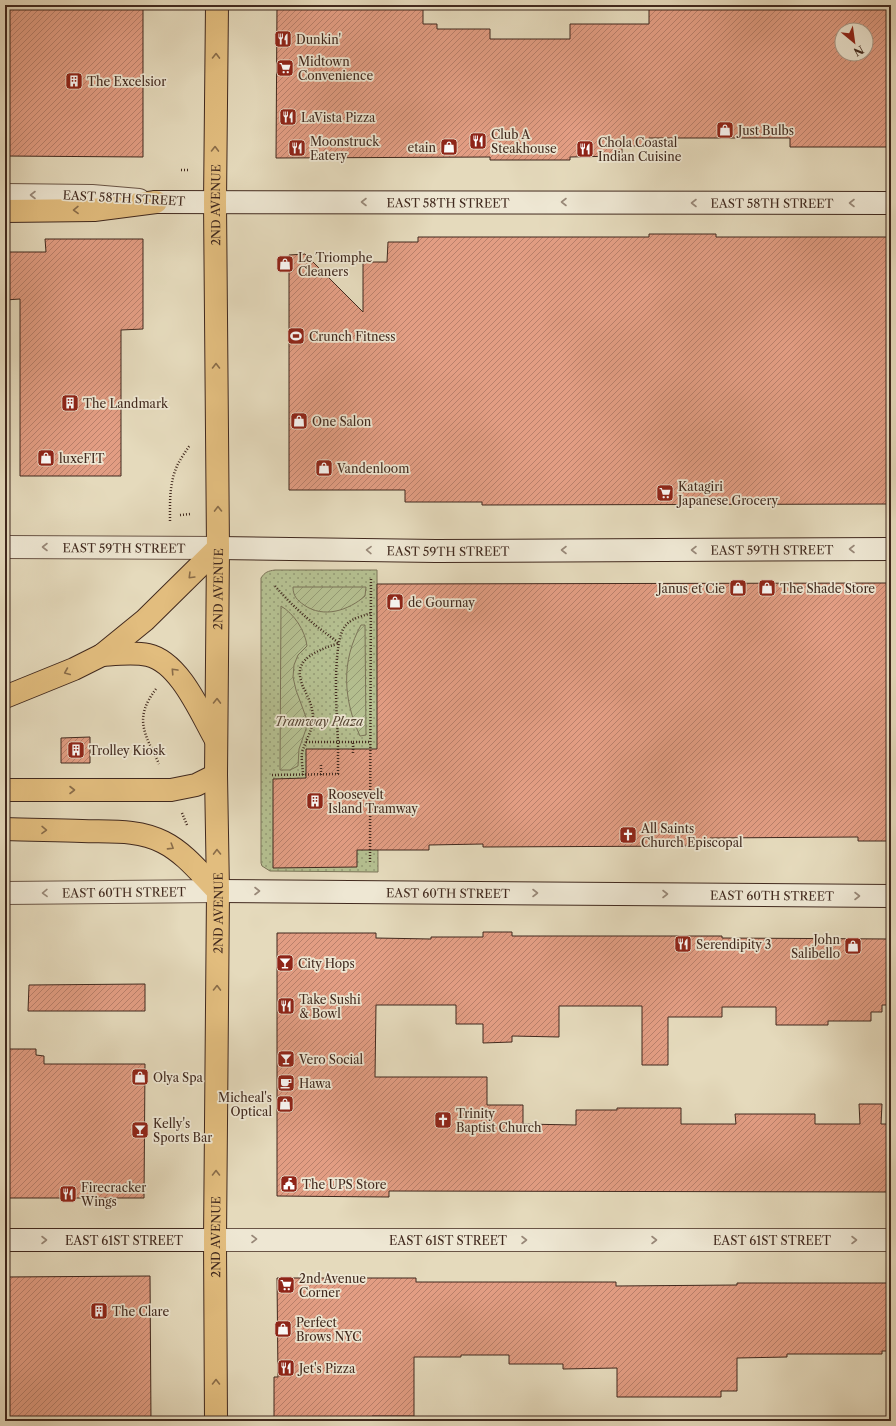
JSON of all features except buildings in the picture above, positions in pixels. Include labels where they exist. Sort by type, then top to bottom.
[{"type":"main road","name":"2ND AVENUE","points":[[216,1421],[215,1240],[218,891],[216,740],[218,548],[215,202],[217,5]]},
{"type":"main road","name":"EAST 58TH STREET","points":[[5,195],[92,196],[156,202],[891,203]]},
{"type":"main road","points":[[5,211],[94,210],[156,202]]},
{"type":"main road","name":"EAST 59TH STREET","points":[[5,547],[436,551],[891,549]]},
{"type":"main road","points":[[5,697],[74,669],[102,655],[145,620],[218,548]]},
{"type":"main road","points":[[102,655],[150,655],[167,664],[182,681],[216,740]]},
{"type":"main road","points":[[5,790],[171,790],[196,785],[216,775]]},
{"type":"main road","points":[[5,829],[120,832],[147,836],[163,842],[177,851],[190,862],[218,891]]},
{"type":"main road","name":"EAST 60TH STREET","points":[[5,893],[218,891],[891,896]]},
{"type":"main road","name":"EAST 61ST STREET","points":[[5,1240],[891,1240]]},
{"type":"path","points":[[181,170],[189,170]]},
{"type":"path","points":[[170,523],[173,476],[178,464],[191,444]]},
{"type":"path","points":[[180,515],[191,514]]},
{"type":"path","points":[[370,862],[371,578]]},
{"type":"path","points":[[275,586],[302,614],[319,629],[339,643]]},
{"type":"path","points":[[272,775],[338,774],[336,707],[340,635],[346,625],[360,616],[371,614]]},
{"type":"path","points":[[303,775],[302,753],[312,729],[313,717],[310,703],[300,678],[300,669],[307,659],[314,653],[339,643]]},
{"type":"path","points":[[154,692],[144,708],[143,726],[146,737],[156,757]]},
{"type":"path","points":[[306,742],[370,742]]},
{"type":"path","points":[[353,742],[353,754]]},
{"type":"path","points":[[321,765],[321,775]]},
{"type":"green space","name":"Tramway Plaza","points":[[275,570],[377,570],[378,872],[270,871],[262,866],[261,578],[267,572]]},
{"type":"green space","points":[[293,587],[366,587],[365,596],[359,601],[344,609],[328,612],[312,609],[304,605],[296,598]]},
{"type":"green space","points":[[281,606],[290,613],[298,623],[304,634],[307,646],[298,655],[294,665],[293,677],[296,690],[307,720],[306,729],[299,749],[298,766],[290,770],[280,770]]},
{"type":"green space","points":[[361,625],[365,625],[366,735],[360,736],[350,708],[347,666],[350,652]]},
{"type":"place","name":"Dunkin'","points":[[283,39]]},
{"type":"place","name":"Midtown Convenience","points":[[285,68]]},
{"type":"place","name":"The Excelsior","points":[[74,81]]},
{"type":"place","name":"LaVista Pizza","points":[[288,117]]},
{"type":"place","name":"Just Bulbs","points":[[725,130]]},
{"type":"place","name":"Club A Steakhouse","points":[[478,141]]},
{"type":"place","name":"etain","points":[[449,147]]},
{"type":"place","name":"Moonstruck Eatery","points":[[297,148]]},
{"type":"place","name":"Chola Coastal Indian Cuisine","points":[[585,149]]},
{"type":"place","name":"Le Triomphe Cleaners","points":[[285,264]]},
{"type":"place","name":"Crunch Fitness","points":[[296,336]]},
{"type":"place","name":"The Landmark","points":[[70,403]]},
{"type":"place","name":"One Salon","points":[[299,421]]},
{"type":"place","name":"luxeFIT","points":[[46,458]]},
{"type":"place","name":"Vandenloom","points":[[324,468]]},
{"type":"place","name":"Katagiri Japanese Grocery","points":[[665,493]]},
{"type":"place","name":"Janus et Cie","points":[[738,588]]},
{"type":"place","name":"The Shade Store","points":[[767,588]]},
{"type":"place","name":"de Gournay","points":[[395,602]]},
{"type":"place","name":"Trolley Kiosk","points":[[76,750]]},
{"type":"place","name":"Roosevelt Island Tramway","points":[[315,801]]},
{"type":"place","name":"All Saints Church Episcopal","points":[[628,835]]},
{"type":"place","name":"Serendipity 3","points":[[683,944]]},
{"type":"place","name":"John Salibello","points":[[853,946]]},
{"type":"place","name":"City Hops","points":[[285,963]]},
{"type":"place","name":"Take Sushi & Bowl","points":[[286,1006]]},
{"type":"place","name":"Vero Social","points":[[286,1059]]},
{"type":"place","name":"Olya Spa","points":[[140,1077]]},
{"type":"place","name":"Hawa","points":[[286,1083]]},
{"type":"place","name":"Micheal's Optical","points":[[285,1104]]},
{"type":"place","name":"Trinity Baptist Church","points":[[443,1120]]},
{"type":"place","name":"Kelly's Sports Bar","points":[[140,1130]]},
{"type":"place","name":"The UPS Store","points":[[289,1184]]},
{"type":"place","name":"Firecracker Wings","points":[[68,1194]]},
{"type":"place","name":"2nd Avenue Corner","points":[[286,1285]]},
{"type":"place","name":"The Clare","points":[[99,1311]]},
{"type":"place","name":"Perfect Brows NYC","points":[[283,1329]]},
{"type":"place","name":"Jet's Pizza","points":[[286,1368]]}]
